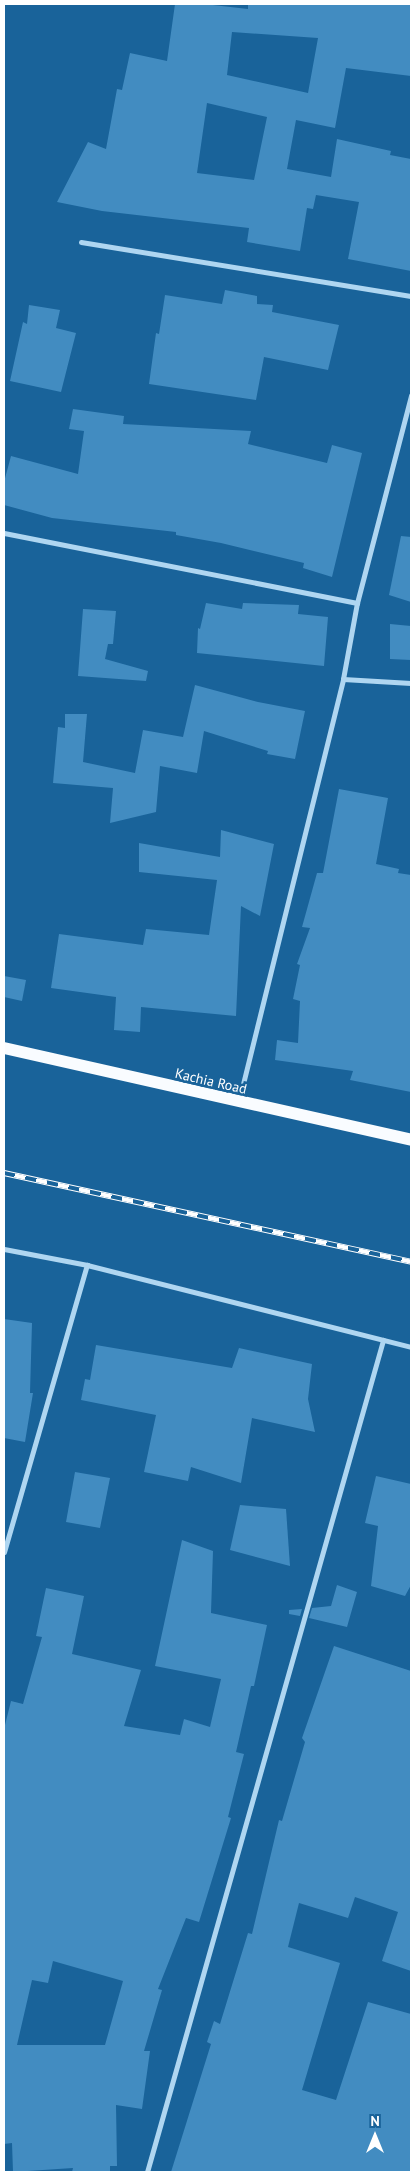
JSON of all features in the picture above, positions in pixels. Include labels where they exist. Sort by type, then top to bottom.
[{"type":"main road","name":"Kachia Road","points":[[4,1048],[411,1140]]},
{"type":"street","points":[[81,242],[411,296]]},
{"type":"street","points":[[238,1102],[343,679],[357,603],[411,395]]},
{"type":"street","points":[[4,533],[357,603]]},
{"type":"street","points":[[343,679],[411,683]]},
{"type":"street","points":[[4,1249],[87,1265],[411,1347]]},
{"type":"street","points":[[4,1552],[87,1265]]},
{"type":"street","points":[[147,2172],[383,1340]]},
{"type":"building","points":[[175,4],[204,4],[248,9],[248,4],[411,4],[411,76],[346,68],[335,128],[296,120],[287,169],[331,177],[337,139],[391,151],[390,155],[411,159],[411,271],[348,259],[359,202],[316,195],[313,209],[307,208],[300,251],[247,242],[249,228],[102,211],[57,202],[88,142],[106,149],[117,89],[122,90],[130,53],[167,61]],"holes":[[[232,32],[318,38],[308,93],[227,75]],[[207,103],[267,117],[254,180],[197,173]]]},
{"type":"building","points":[[225,290],[257,296],[257,304],[273,305],[272,312],[339,325],[328,370],[264,357],[256,400],[149,384],[156,333],[159,334],[165,295],[222,304]]},
{"type":"building","points":[[29,305],[60,310],[56,328],[76,333],[61,392],[10,381],[23,322],[27,324]]},
{"type":"building","points":[[73,409],[124,416],[123,424],[251,431],[248,444],[327,463],[332,445],[362,453],[332,577],[303,568],[304,563],[221,543],[176,535],[176,532],[52,518],[4,505],[4,482],[11,456],[78,474],[84,431],[69,429]]},
{"type":"building","points":[[401,536],[411,537],[411,602],[389,595]]},
{"type":"building","points":[[206,603],[242,609],[243,603],[299,605],[298,614],[328,617],[324,666],[197,653],[198,628],[200,629]]},
{"type":"building","points":[[83,609],[116,611],[113,644],[108,644],[105,659],[148,671],[146,681],[78,676]]},
{"type":"building","points":[[390,624],[411,626],[411,660],[390,659]]},
{"type":"building","points":[[195,685],[258,702],[305,711],[295,759],[267,754],[268,751],[204,731],[197,773],[160,766],[156,812],[110,823],[113,788],[53,783],[58,727],[65,728],[65,714],[87,714],[83,762],[135,773],[143,730],[183,737]]},
{"type":"building","points":[[339,789],[388,798],[376,864],[399,869],[398,873],[411,875],[411,1092],[350,1080],[353,1071],[275,1060],[277,1040],[298,1043],[300,1001],[293,999],[300,965],[297,964],[310,928],[302,927],[317,873],[323,873]]},
{"type":"building","points":[[221,830],[274,844],[260,916],[241,906],[236,1016],[141,1007],[140,1032],[114,1030],[116,997],[51,988],[59,934],[143,945],[146,929],[209,935],[217,880],[139,872],[139,843],[220,857]]},
{"type":"building","points":[[4,976],[26,980],[22,1001],[4,997]]},
{"type":"building","points":[[4,1319],[32,1323],[30,1393],[33,1393],[25,1442],[4,1438]]},
{"type":"building","points":[[96,1345],[232,1368],[239,1348],[312,1364],[308,1399],[315,1432],[252,1418],[241,1483],[191,1467],[188,1481],[144,1472],[156,1415],[81,1400],[85,1379],[90,1380]]},
{"type":"building","points":[[75,1472],[110,1478],[100,1528],[66,1522]]},
{"type":"building","points":[[376,1476],[411,1484],[411,1585],[405,1596],[371,1586],[378,1526],[365,1523]]},
{"type":"building","points":[[240,1505],[286,1509],[290,1566],[230,1550]]},
{"type":"building","points":[[182,1540],[213,1551],[211,1613],[267,1625],[254,1686],[251,1686],[236,1752],[244,1754],[228,1817],[231,1818],[199,1922],[186,1918],[158,1989],[162,1990],[144,2051],[150,2051],[142,2109],[116,2105],[117,2166],[110,2166],[110,2172],[72,2172],[73,2168],[13,2172],[12,2143],[4,2144],[4,1729],[11,1701],[23,1704],[42,1637],[36,1636],[46,1588],[84,1596],[72,1654],[141,1670],[124,1726],[180,1735],[184,1719],[210,1727],[221,1679],[155,1666]],"holes":[[[53,1961],[123,1981],[105,2045],[17,2045],[32,1980],[48,1983]]]},
{"type":"building","points":[[337,1585],[357,1592],[347,1627],[309,1618],[312,1608],[331,1606]]},
{"type":"building","points":[[302,1609],[300,1616],[289,1614],[289,1610]]},
{"type":"building","points":[[334,1646],[411,1671],[411,1971],[382,1961],[398,1912],[355,1897],[348,1918],[299,1903],[288,1947],[340,1963],[302,2090],[336,2100],[368,2002],[411,2014],[411,2172],[171,2172],[211,2044],[207,2042],[214,2021],[220,2024],[248,1933],[252,1934],[279,1820],[282,1821],[305,1742],[302,1738]]},
{"type":"railway","points":[[4,1173],[411,1262]]}]
